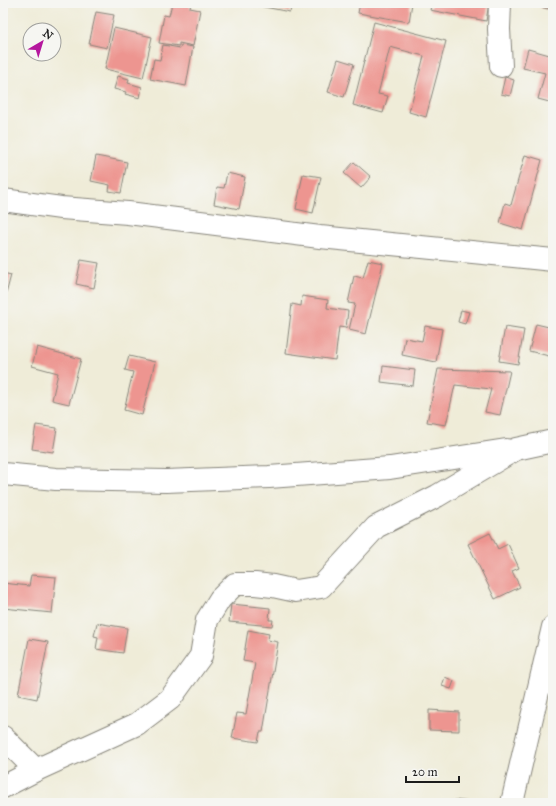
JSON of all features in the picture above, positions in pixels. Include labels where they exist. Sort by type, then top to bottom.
[{"type":"street","points":[[500,3],[499,29],[501,66]]},
{"type":"street","points":[[3,200],[61,208],[128,213],[320,237],[553,260]]},
{"type":"street","points":[[3,474],[56,479],[166,481],[269,477],[390,468],[516,449],[553,440]]},
{"type":"street","points":[[3,787],[36,770],[137,724],[170,699],[201,656],[207,620],[220,599],[235,584],[255,584],[296,591],[321,586],[376,527],[437,496],[516,449]]},
{"type":"street","points":[[512,803],[553,627]]},
{"type":"street","points":[[3,737],[36,770]]},
{"type":"building","points":[[172,3],[191,3],[190,8],[200,10],[193,46],[179,43],[179,46],[159,43],[164,15],[169,16]]},
{"type":"building","points":[[249,3],[292,3],[290,12]]},
{"type":"building","points":[[360,3],[412,3],[409,22],[358,13]]},
{"type":"building","points":[[432,3],[489,3],[486,21],[430,10]]},
{"type":"building","points":[[541,3],[550,3],[548,9],[540,7]]},
{"type":"building","points":[[96,12],[114,15],[107,48],[89,44]]},
{"type":"building","points":[[374,22],[446,41],[426,117],[409,112],[424,56],[390,47],[378,94],[388,96],[383,113],[353,105]]},
{"type":"building","points":[[114,28],[152,37],[143,78],[105,69]]},
{"type":"building","points":[[163,45],[180,48],[181,45],[193,47],[186,86],[150,79],[154,59],[160,60]]},
{"type":"building","points":[[528,49],[553,56],[553,103],[538,99],[545,73],[523,68]]},
{"type":"building","points":[[338,59],[354,64],[344,97],[328,92]]},
{"type":"building","points":[[118,76],[129,79],[128,83],[142,87],[140,98],[114,89]]},
{"type":"building","points":[[505,77],[514,80],[510,96],[501,94]]},
{"type":"building","points":[[525,155],[542,160],[523,230],[500,223],[505,203],[511,205]]},
{"type":"building","points":[[96,156],[127,162],[121,193],[109,191],[110,185],[91,181]]},
{"type":"building","points":[[354,162],[371,177],[361,188],[344,173]]},
{"type":"building","points":[[227,173],[245,177],[239,209],[214,204],[217,187],[224,188]]},
{"type":"building","points":[[303,174],[321,177],[313,213],[296,209]]},
{"type":"building","points":[[81,260],[99,263],[94,288],[76,284]]},
{"type":"building","points":[[368,260],[383,263],[366,334],[349,330],[355,304],[348,303],[354,276],[363,278]]},
{"type":"building","points":[[3,273],[11,275],[5,298],[3,297]]},
{"type":"building","points":[[302,296],[328,300],[327,308],[348,311],[346,328],[339,327],[335,360],[286,353],[292,304],[301,306]]},
{"type":"building","points":[[461,310],[469,312],[465,324],[458,322]]},
{"type":"building","points":[[536,324],[553,328],[553,357],[529,351]]},
{"type":"building","points":[[425,326],[442,329],[436,362],[402,355],[405,338],[422,341]]},
{"type":"building","points":[[505,327],[524,330],[518,364],[499,361]]},
{"type":"building","points":[[37,347],[81,359],[69,404],[52,400],[58,373],[32,366]]},
{"type":"building","points":[[129,356],[155,362],[142,415],[124,410],[133,372],[125,370]]},
{"type":"building","points":[[383,366],[415,370],[413,386],[381,382]]},
{"type":"building","points":[[438,369],[510,371],[500,415],[485,412],[491,389],[455,385],[446,425],[427,422]]},
{"type":"building","points":[[36,425],[57,428],[53,452],[32,449]]},
{"type":"building","points":[[490,533],[498,549],[508,544],[519,568],[512,571],[520,587],[495,599],[468,544]]},
{"type":"building","points":[[31,575],[56,577],[52,613],[3,608],[3,583],[29,586]]},
{"type":"building","points":[[231,604],[270,608],[269,620],[273,620],[272,626],[229,622]]},
{"type":"building","points":[[97,623],[127,628],[123,653],[96,649],[98,637],[94,636]]},
{"type":"building","points":[[248,630],[269,634],[268,640],[278,642],[263,732],[260,732],[258,742],[232,738],[237,713],[246,714],[255,663],[243,661]]},
{"type":"building","points":[[29,639],[48,642],[37,699],[18,695]]},
{"type":"building","points":[[445,677],[454,681],[451,689],[442,686]]},
{"type":"building","points":[[429,710],[459,712],[459,731],[429,730]]},
{"type":"building","points":[[455,800],[471,802],[471,803],[455,803]]}]
